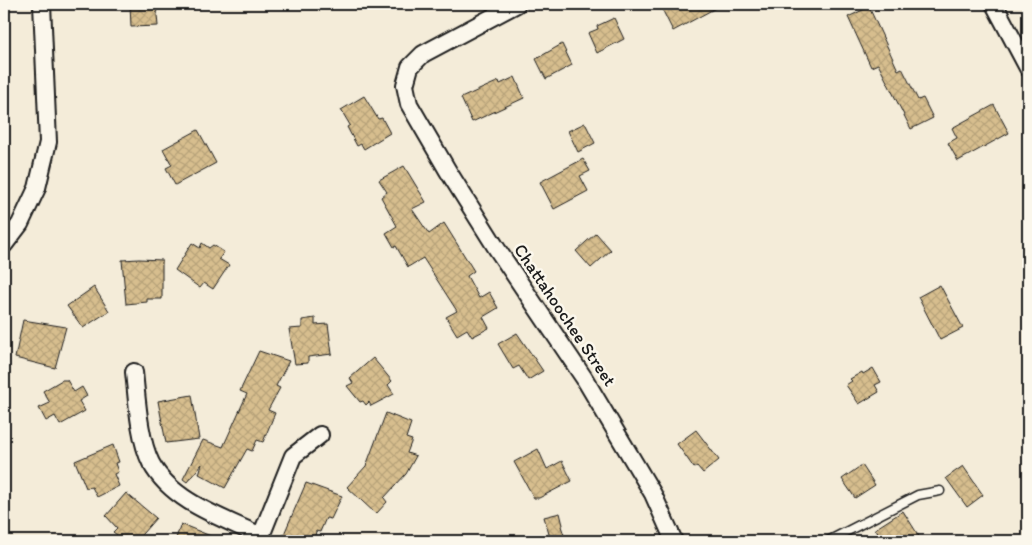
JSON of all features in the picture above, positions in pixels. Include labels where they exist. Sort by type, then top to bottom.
[{"type":"street","points":[[4,245],[20,224],[37,188],[48,142],[42,4]]},
{"type":"street","name":"Chattahoochee Street","points":[[516,4],[423,54],[410,67],[405,85],[409,104],[497,249],[584,378],[654,494],[674,541]]},
{"type":"street","points":[[994,4],[1028,68]]},
{"type":"street","points":[[134,372],[141,429],[150,462],[165,482],[191,503],[260,539],[293,456],[320,435]]},
{"type":"lane","points":[[828,541],[918,495],[940,491]]},
{"type":"building","points":[[130,4],[156,4],[158,26],[131,27]]},
{"type":"building","points":[[675,4],[723,4],[673,31],[663,11]]},
{"type":"building","points":[[869,7],[898,70],[902,68],[918,100],[923,98],[933,118],[911,129],[878,64],[871,67],[848,17]]},
{"type":"building","points":[[614,18],[624,39],[597,53],[588,33],[598,29],[597,26]]},
{"type":"building","points":[[562,44],[572,65],[546,79],[536,59]]},
{"type":"building","points":[[515,77],[524,98],[472,122],[461,98],[499,81],[500,84]]},
{"type":"building","points":[[364,96],[378,119],[382,118],[390,133],[364,149],[361,144],[357,146],[347,127],[350,125],[341,110]]},
{"type":"building","points":[[994,105],[1009,133],[958,161],[948,143],[957,138],[952,128]]},
{"type":"building","points":[[585,123],[595,143],[578,152],[568,131]]},
{"type":"building","points":[[198,130],[216,163],[175,185],[166,168],[172,165],[163,149]]},
{"type":"building","points":[[583,159],[590,171],[580,176],[588,191],[554,209],[540,182]]},
{"type":"building","points":[[404,166],[426,202],[412,209],[429,234],[444,223],[474,271],[467,276],[479,298],[489,292],[498,308],[483,317],[489,328],[472,337],[467,329],[457,335],[446,317],[457,311],[423,258],[408,267],[386,233],[397,226],[381,197],[387,192],[379,180]]},
{"type":"building","points":[[596,233],[611,250],[591,268],[576,251]]},
{"type":"building","points":[[192,243],[200,248],[202,243],[209,248],[213,245],[224,252],[219,259],[229,265],[213,289],[204,283],[200,288],[175,270]]},
{"type":"building","points":[[122,260],[162,260],[162,299],[147,299],[147,302],[126,304]]},
{"type":"building","points":[[940,285],[963,328],[940,340],[918,297]]},
{"type":"building","points":[[94,287],[109,311],[83,328],[67,306]]},
{"type":"building","points":[[315,318],[315,325],[328,324],[332,354],[308,357],[308,363],[295,364],[289,329],[302,328],[302,320]]},
{"type":"building","points":[[23,320],[66,327],[55,368],[15,358]]},
{"type":"building","points":[[517,333],[543,371],[528,380],[519,366],[513,369],[498,344]]},
{"type":"building","points":[[259,351],[289,361],[276,386],[280,388],[268,410],[275,413],[263,442],[257,440],[252,451],[247,449],[225,488],[199,474],[202,464],[187,482],[183,479],[203,440],[223,447],[247,394],[240,391]]},
{"type":"building","points":[[373,358],[392,381],[388,385],[394,394],[371,406],[369,402],[366,405],[363,401],[360,402],[347,386],[353,383],[350,378]]},
{"type":"building","points":[[873,368],[881,382],[875,385],[879,392],[859,404],[846,385],[852,381],[850,379]]},
{"type":"building","points":[[62,380],[67,380],[74,392],[82,387],[87,396],[79,401],[85,411],[60,425],[55,416],[46,421],[39,408],[50,403],[43,391]]},
{"type":"building","points":[[192,395],[199,439],[166,443],[158,401]]},
{"type":"building","points":[[386,413],[411,423],[406,438],[412,440],[407,453],[416,456],[406,474],[384,498],[387,502],[376,514],[347,487],[366,466]]},
{"type":"building","points":[[696,430],[719,460],[703,473],[697,466],[694,468],[677,444]]},
{"type":"building","points":[[113,445],[119,462],[115,463],[118,472],[114,474],[119,486],[97,497],[92,487],[86,488],[75,461]]},
{"type":"building","points":[[538,449],[547,469],[562,461],[572,481],[539,498],[534,498],[514,462]]},
{"type":"building","points":[[862,465],[875,485],[855,498],[842,479]]},
{"type":"building","points":[[963,466],[983,495],[967,507],[946,478]]},
{"type":"building","points":[[306,483],[342,496],[331,519],[326,518],[320,532],[316,531],[314,541],[281,541]]},
{"type":"building","points":[[126,493],[156,518],[136,541],[125,541],[113,532],[117,528],[106,516]]},
{"type":"building","points":[[903,511],[922,541],[882,541],[875,529]]},
{"type":"building","points":[[560,513],[563,525],[561,526],[566,541],[551,541],[544,517]]},
{"type":"building","points":[[181,524],[223,541],[175,541]]}]
